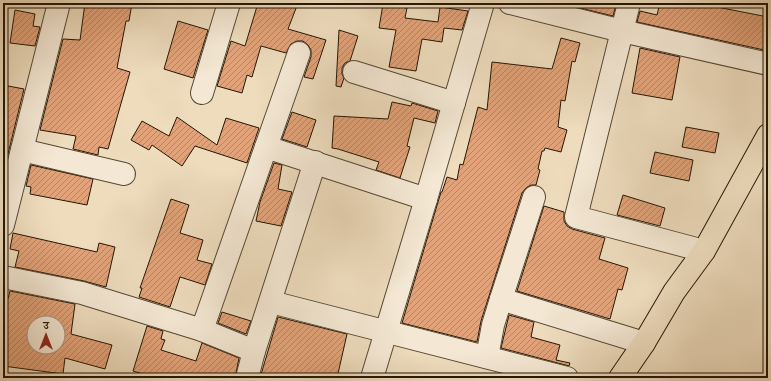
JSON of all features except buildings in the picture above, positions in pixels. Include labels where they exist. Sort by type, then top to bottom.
[{"type":"main road","points":[[620,378],[674,292],[704,251],[768,135]]},
{"type":"street","points":[[3,225],[59,3]]},
{"type":"street","points":[[202,93],[229,3]]},
{"type":"street","points":[[372,378],[483,3]]},
{"type":"street","points":[[510,3],[622,31],[768,64]]},
{"type":"street","points":[[629,3],[576,217],[704,251]]},
{"type":"street","points":[[202,330],[298,53]]},
{"type":"street","points":[[354,72],[454,103]]},
{"type":"street","points":[[266,147],[426,199]]},
{"type":"street","points":[[22,150],[124,174]]},
{"type":"street","points":[[247,378],[254,351],[315,162]]},
{"type":"street","points":[[487,357],[493,325],[534,197]]},
{"type":"street","points":[[3,277],[82,293],[202,330],[254,351]]},
{"type":"street","points":[[501,299],[644,342]]},
{"type":"street","points":[[271,302],[567,378]]}]
